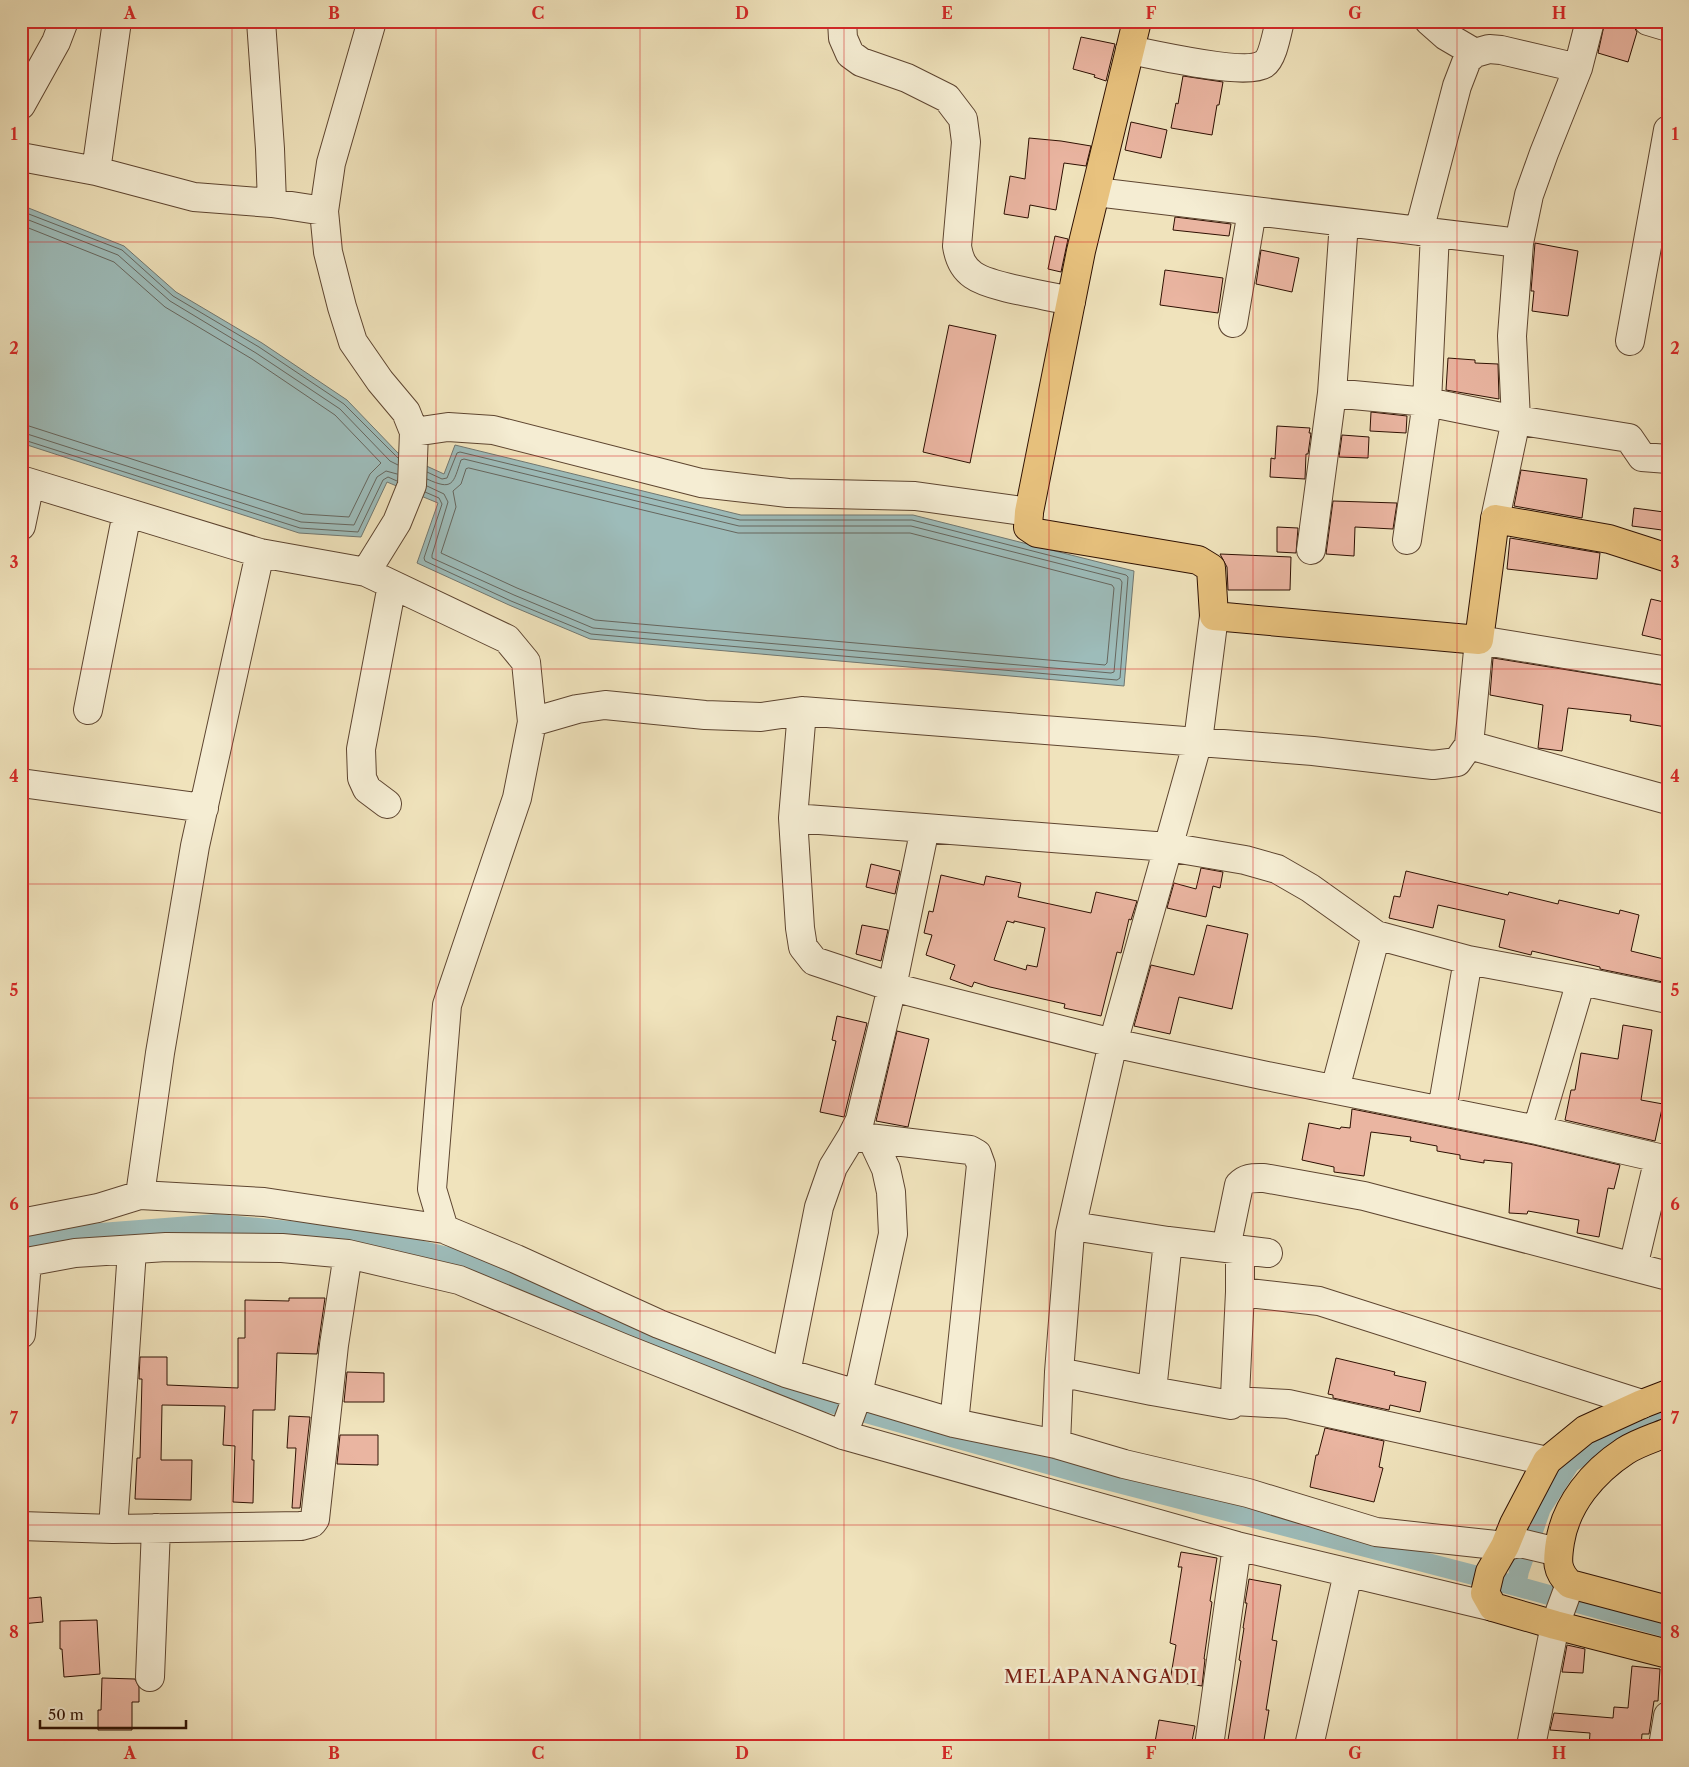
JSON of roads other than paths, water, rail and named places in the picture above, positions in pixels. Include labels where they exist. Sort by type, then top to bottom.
[{"type":"main road","points":[[1137,21],[1071,301],[1029,512],[1028,527],[1036,533],[1198,560],[1211,568],[1214,616],[1479,640],[1495,519],[1609,539],[1668,558]]},
{"type":"main road","points":[[1563,1603],[1557,1557],[1529,1547],[1514,1524],[1547,1460],[1585,1430],[1668,1394]]},
{"type":"main road","points":[[1489,1591],[1529,1547],[1562,1528],[1571,1508],[1587,1482],[1626,1450],[1668,1432]]},
{"type":"main road","points":[[1489,1591],[1563,1603],[1668,1610]]},
{"type":"main road","points":[[1563,1603],[1668,1654]]},
{"type":"street","points":[[21,105],[56,42],[64,21]]},
{"type":"street","points":[[96,171],[117,21]]},
{"type":"street","points":[[261,21],[272,203]]},
{"type":"street","points":[[366,572],[397,522],[412,485],[414,432],[406,412],[380,381],[353,342],[328,252],[324,211],[331,162],[372,21]]},
{"type":"street","points":[[842,21],[843,38],[850,54],[861,62],[906,78],[947,98],[963,119],[966,142],[957,246],[959,258],[966,269],[974,276],[990,283],[1071,301]]},
{"type":"street","points":[[1130,50],[1204,64],[1253,68],[1263,65],[1271,55],[1280,21]]},
{"type":"street","points":[[1429,21],[1446,36],[1475,52]]},
{"type":"street","points":[[1495,519],[1516,420],[1512,336],[1519,243],[1532,186],[1578,68],[1590,21]]},
{"type":"street","points":[[1648,21],[1668,27]]},
{"type":"street","points":[[1407,540],[1427,402],[1427,232],[1457,86],[1467,60],[1475,52],[1489,49],[1501,50],[1578,68]]},
{"type":"street","points":[[1630,341],[1668,130]]},
{"type":"street","points":[[21,157],[96,171],[194,197],[272,203],[324,211]]},
{"type":"street","points":[[1096,192],[1519,243]]},
{"type":"street","points":[[1233,323],[1252,211]]},
{"type":"street","points":[[1311,550],[1332,394],[1344,222]]},
{"type":"street","points":[[1332,394],[1427,402],[1516,420],[1628,438],[1642,457],[1668,459]]},
{"type":"street","points":[[414,432],[448,427],[493,430],[701,483],[788,493],[915,496],[1029,512]]},
{"type":"street","points":[[21,526],[25,482],[260,553],[366,572],[507,638],[526,662],[532,722],[517,798],[447,1005],[432,1189],[444,1229]]},
{"type":"street","points":[[88,710],[127,513]]},
{"type":"street","points":[[140,1195],[174,966],[194,855],[260,553]]},
{"type":"street","points":[[387,804],[367,789],[362,778],[360,749],[392,585]]},
{"type":"street","points":[[1056,1444],[1059,1372],[1070,1233],[1113,1043],[1198,741],[1214,616]]},
{"type":"street","points":[[532,722],[577,709],[605,705],[761,717],[802,711],[1198,741],[1313,751],[1433,765],[1457,762],[1470,745],[1479,640],[1668,671]]},
{"type":"street","points":[[802,711],[793,818],[800,928],[803,947],[814,961],[892,987],[1113,1043],[1537,1130],[1659,1158],[1634,1267]]},
{"type":"street","points":[[1470,745],[1668,800]]},
{"type":"street","points":[[22,781],[204,808]]},
{"type":"street","points":[[793,818],[1168,847],[1245,860],[1277,869],[1310,888],[1376,935],[1468,960],[1668,999]]},
{"type":"street","points":[[845,1430],[858,1395],[893,1234],[891,1192],[886,1169],[862,1137],[860,1120],[892,987],[925,828]]},
{"type":"street","points":[[1335,1089],[1376,935]]},
{"type":"street","points":[[1442,1110],[1468,960]]},
{"type":"street","points":[[1537,1130],[1581,981]]},
{"type":"street","points":[[786,1373],[819,1207],[833,1167],[862,1137]]},
{"type":"street","points":[[862,1137],[970,1150],[977,1154],[981,1165],[954,1423]]},
{"type":"street","points":[[1059,1372],[1229,1406],[1234,1401],[1240,1292],[1233,1249],[1239,1185],[1249,1178],[1264,1178],[1364,1196],[1668,1276]]},
{"type":"street","points":[[21,1223],[98,1208],[140,1195],[264,1202],[444,1229],[516,1259],[659,1324],[786,1373],[858,1395],[954,1423],[1056,1444],[1124,1464],[1248,1493],[1376,1532],[1529,1547]]},
{"type":"street","points":[[1070,1233],[1079,1227],[1168,1241],[1268,1253]]},
{"type":"street","points":[[1152,1391],[1168,1241]]},
{"type":"street","points":[[21,1334],[24,1262],[75,1253],[166,1247],[282,1248],[348,1254],[459,1280],[623,1348],[845,1430],[1237,1546],[1348,1573],[1489,1591]]},
{"type":"street","points":[[113,1529],[132,1250]]},
{"type":"street","points":[[21,1526],[113,1529],[301,1526],[312,1523],[315,1519],[334,1345],[348,1254]]},
{"type":"street","points":[[1240,1292],[1319,1301],[1642,1404]]},
{"type":"street","points":[[1234,1401],[1288,1404],[1547,1460]]},
{"type":"street","points":[[150,1677],[156,1528]]},
{"type":"street","points":[[1209,1746],[1237,1546]]},
{"type":"street","points":[[1309,1746],[1348,1573]]},
{"type":"street","points":[[1531,1746],[1563,1603]]},
{"type":"street","points":[[1663,1746],[1668,1716]]},
{"type":"water","points":[[21,205],[124,246],[176,292],[262,343],[347,400],[398,453],[444,474],[455,445],[741,515],[913,515],[1134,571],[1124,686],[590,639],[417,563],[438,503],[387,482],[361,537],[299,533],[21,443]]},
{"type":"waterway","points":[[21,1243],[62,1236],[217,1224],[373,1239],[464,1261],[759,1383],[1080,1473],[1516,1586],[1668,1628]]},
{"type":"waterway","points":[[1516,1586],[1519,1571],[1541,1508],[1570,1463],[1623,1431],[1668,1413]]},
{"type":"district","name":"MELAPANANGADI","points":[[1101,1676]]}]
